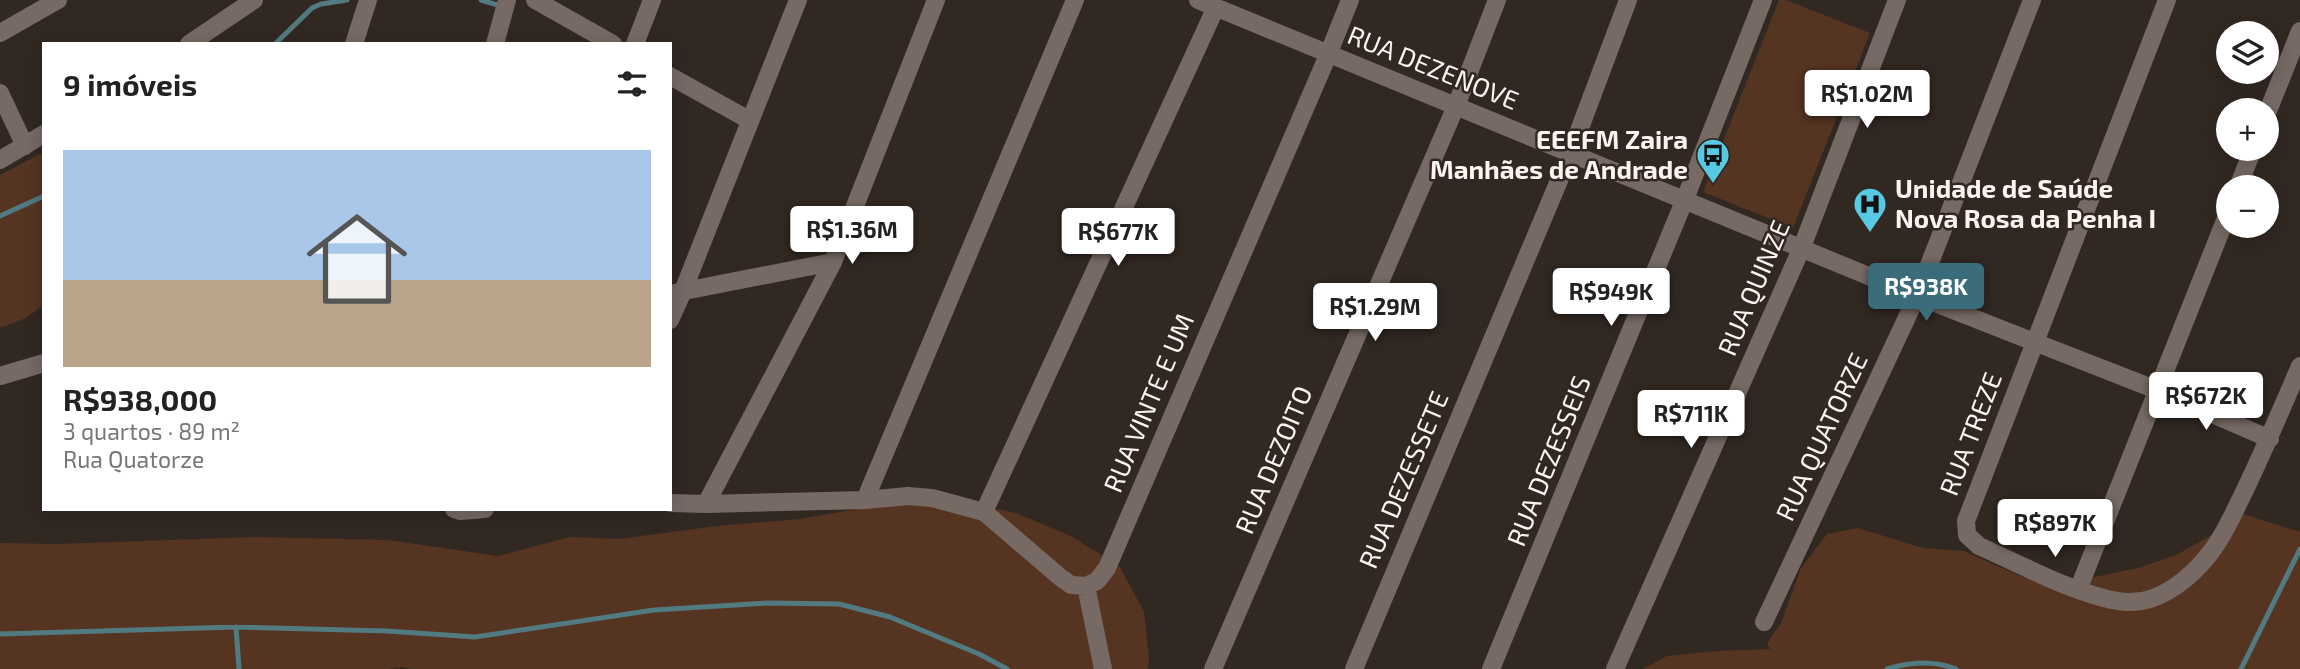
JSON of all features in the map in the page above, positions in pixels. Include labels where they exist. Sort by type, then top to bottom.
[{"type":"street","points":[[0,33],[58,0]]},
{"type":"street","points":[[192,42],[254,0]]},
{"type":"street","points":[[355,42],[368,0]]},
{"type":"street","points":[[496,42],[507,0]]},
{"type":"street","points":[[535,0],[609,42]]},
{"type":"street","points":[[636,42],[652,0]]},
{"type":"street","points":[[672,312],[677,292],[798,0]]},
{"type":"street","points":[[706,504],[833,262],[936,0]]},
{"type":"street","points":[[865,499],[1075,0]]},
{"type":"street","name":"RUA DEZENOVE","points":[[1198,0],[1917,296],[2157,390],[2270,439]]},
{"type":"street","name":"RUA VINTE E UM","points":[[1086,586],[1097,580],[1107,568],[1350,0]]},
{"type":"street","name":"RUA DEZOITO","points":[[1213,669],[1456,106],[1497,0]]},
{"type":"street","name":"RUA DEZESSETE","points":[[1354,669],[1570,152],[1628,0]]},
{"type":"street","name":"RUA DEZESSEIS","points":[[1491,669],[1685,199],[1763,0]]},
{"type":"street","name":"RUA QUINZE","points":[[1615,669],[1802,247],[1897,0]]},
{"type":"street","name":"RUA QUATORZE","points":[[1764,622],[1917,296],[2032,0]]},
{"type":"street","name":"RUA TREZE","points":[[2078,590],[1979,547],[1967,535],[1966,520],[2167,0]]},
{"type":"street","points":[[984,512],[1216,7]]},
{"type":"street","points":[[2273,98],[2300,31]]},
{"type":"street","points":[[672,77],[749,120]]},
{"type":"street","points":[[0,93],[25,146]]},
{"type":"street","points":[[0,160],[42,135]]},
{"type":"street","points":[[2218,238],[2078,590],[2129,603],[2151,598],[2173,588],[2211,552],[2227,527],[2270,439],[2300,366]]},
{"type":"street","points":[[677,292],[833,262]]},
{"type":"street","points":[[0,376],[42,364]]},
{"type":"street","points":[[672,503],[908,496],[932,498],[984,512],[1071,585],[1086,586],[1103,669]]},
{"type":"shaded area","points":[[1779,0],[1786,0],[1870,33],[1793,228],[1703,192]]},
{"type":"shaded area","points":[[42,153],[42,306],[26,318],[0,328],[0,175]]},
{"type":"shaded area","points":[[933,496],[1016,513],[1071,536],[1120,567],[1144,612],[1148,669],[0,669],[0,543],[56,544],[258,537],[388,540],[498,556],[570,537],[619,539],[717,526],[800,519]]},
{"type":"shaded area","points":[[2237,512],[2300,532],[2300,669],[1643,669],[1667,656],[1770,649],[1767,643],[1781,623],[1801,568],[1827,534],[1858,528],[1923,548],[1964,551],[2022,577],[2085,579],[2138,568],[2176,555],[2210,536]]},
{"type":"waterway","points":[[277,42],[312,8],[347,0]]},
{"type":"waterway","points":[[481,0],[501,6]]},
{"type":"waterway","points":[[0,216],[42,197]]},
{"type":"waterway","points":[[2241,669],[2300,549]]},
{"type":"waterway","points":[[0,634],[236,627],[387,631],[475,637],[654,610],[768,603],[839,604],[890,617],[979,654],[1007,669]]},
{"type":"waterway","points":[[236,627],[239,669]]},
{"type":"waterway","points":[[1887,669],[1922,663],[1956,669]]},
{"type":"place","name":"EEEFM Zaira Manhães de Andrade","points":[[1713,185]]},
{"type":"place","name":"Unidade de Saúde Nova Rosa da Penha I","points":[[1870,234]]}]
